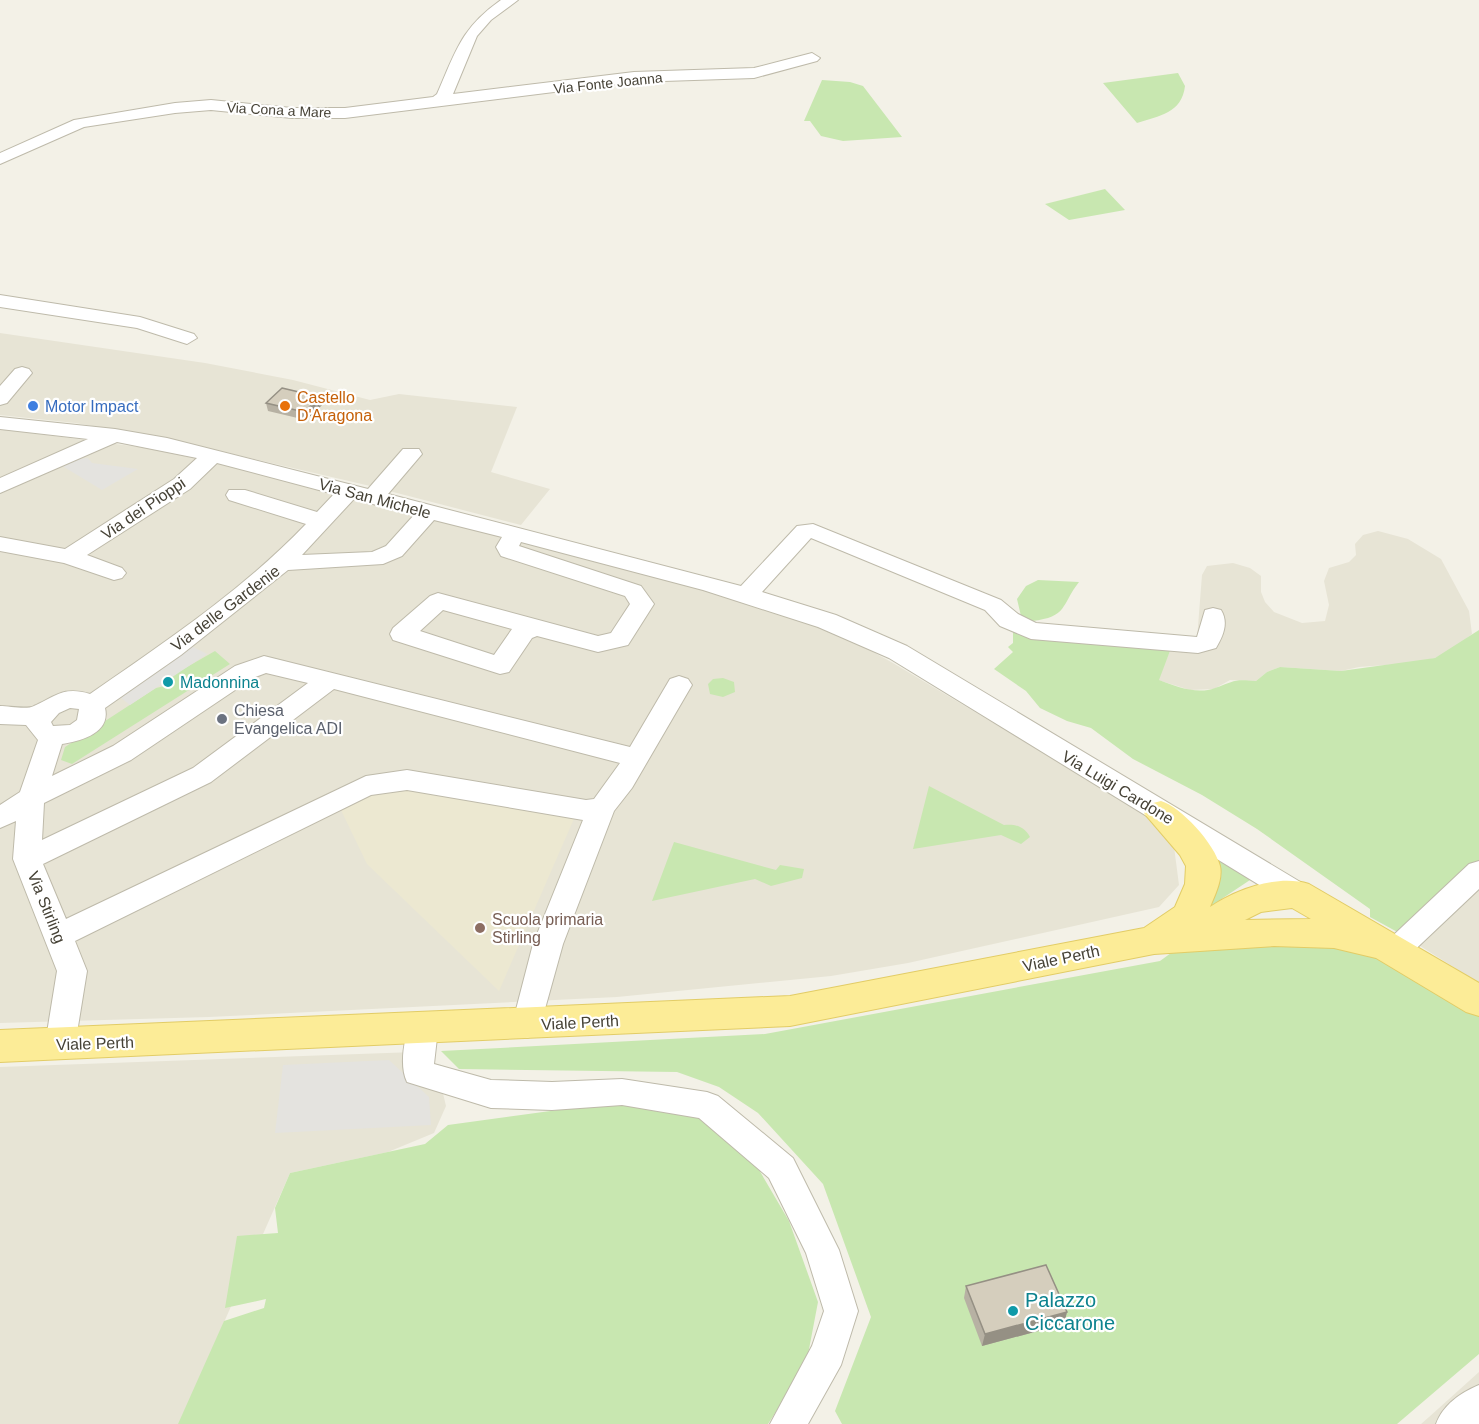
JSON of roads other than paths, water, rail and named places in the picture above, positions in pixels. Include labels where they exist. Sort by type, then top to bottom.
[{"type":"main road","name":"Viale Perth","points":[[1154,940],[1189,916],[1202,884],[1203,866],[1192,846],[1161,813]]},
{"type":"main road","name":"Viale Perth","points":[[1193,937],[1239,906],[1259,899],[1297,894],[1292,908],[1273,924],[1254,932]]},
{"type":"main road","name":"Via Luigi Cardone","points":[[1297,894],[1479,1001]]},
{"type":"main road","name":"Viale Perth","points":[[0,1046],[527,1025],[790,1011],[1154,940],[1254,932],[1334,934],[1388,949]]},
{"type":"street","points":[[437,101],[444,97],[470,35],[486,17],[511,0]]},
{"type":"street","name":"Via Fonte Joanna","points":[[437,101],[634,77],[753,74],[812,58]]},
{"type":"street","name":"Via Cona a Mare","points":[[0,159],[80,123],[175,108],[211,105],[292,113],[345,113],[437,101]]},
{"type":"street","points":[[0,301],[140,323],[187,338],[0,318]]},
{"type":"street","points":[[0,399],[22,373]]},
{"type":"street","name":"Via San Michele","points":[[0,423],[115,435],[213,455],[747,595]]},
{"type":"street","points":[[0,486],[115,435]]},
{"type":"street","points":[[373,497],[411,454]]},
{"type":"street","name":"Via dei Pioppi","points":[[69,556],[182,483],[213,455]]},
{"type":"street","points":[[282,563],[350,490]]},
{"type":"street","points":[[237,495],[321,521]]},
{"type":"street","name":"Via delle Gardenie","points":[[91,705],[172,649],[282,563],[375,559],[386,556],[429,512]]},
{"type":"street","points":[[747,595],[806,531],[813,531],[993,605],[1009,620],[1031,631],[1198,645],[1207,642],[1212,633],[1213,616]]},
{"type":"street","points":[[515,534],[507,547],[509,551],[627,587],[642,604],[619,639],[611,643],[598,644],[438,601],[402,634],[500,666],[523,632],[536,628]]},
{"type":"street","points":[[0,544],[69,556],[114,573]]},
{"type":"street","name":"Via Luigi Cardone","points":[[747,595],[827,621],[898,652],[1297,894]]},
{"type":"street","points":[[0,818],[31,798],[122,753],[177,719],[244,672],[264,664],[637,758]]},
{"type":"street","points":[[27,859],[202,775],[330,679]]},
{"type":"street","points":[[527,1025],[548,944],[602,807],[637,758],[679,686]]},
{"type":"street","points":[[0,715],[46,726],[69,735],[85,727],[93,716],[91,705],[85,701],[69,699],[52,705],[46,726]]},
{"type":"street","name":"Via Stirling","points":[[46,726],[31,798],[27,859],[72,971],[60,1045]]},
{"type":"street","points":[[58,936],[376,783],[407,780],[586,810],[602,807]]},
{"type":"street","points":[[1388,949],[1479,872]]},
{"type":"street","points":[[423,1029],[418,1074],[491,1094],[552,1096],[622,1092],[707,1106],[781,1168],[822,1250],[841,1311],[828,1353],[788,1424]]},
{"type":"street","points":[[1454,1424],[1479,1403]]},
{"type":"place","name":"Motor Impact","points":[[33,406]]},
{"type":"place","name":"Castello D'Aragona","points":[[285,406]]},
{"type":"place","name":"Madonnina","points":[[168,682]]},
{"type":"place","name":"Chiesa Evangelica ADI","points":[[222,719]]},
{"type":"place","name":"Scuola primaria Stirling","points":[[480,928]]},
{"type":"place","name":"Palazzo Ciccarone","points":[[1013,1311]]}]
